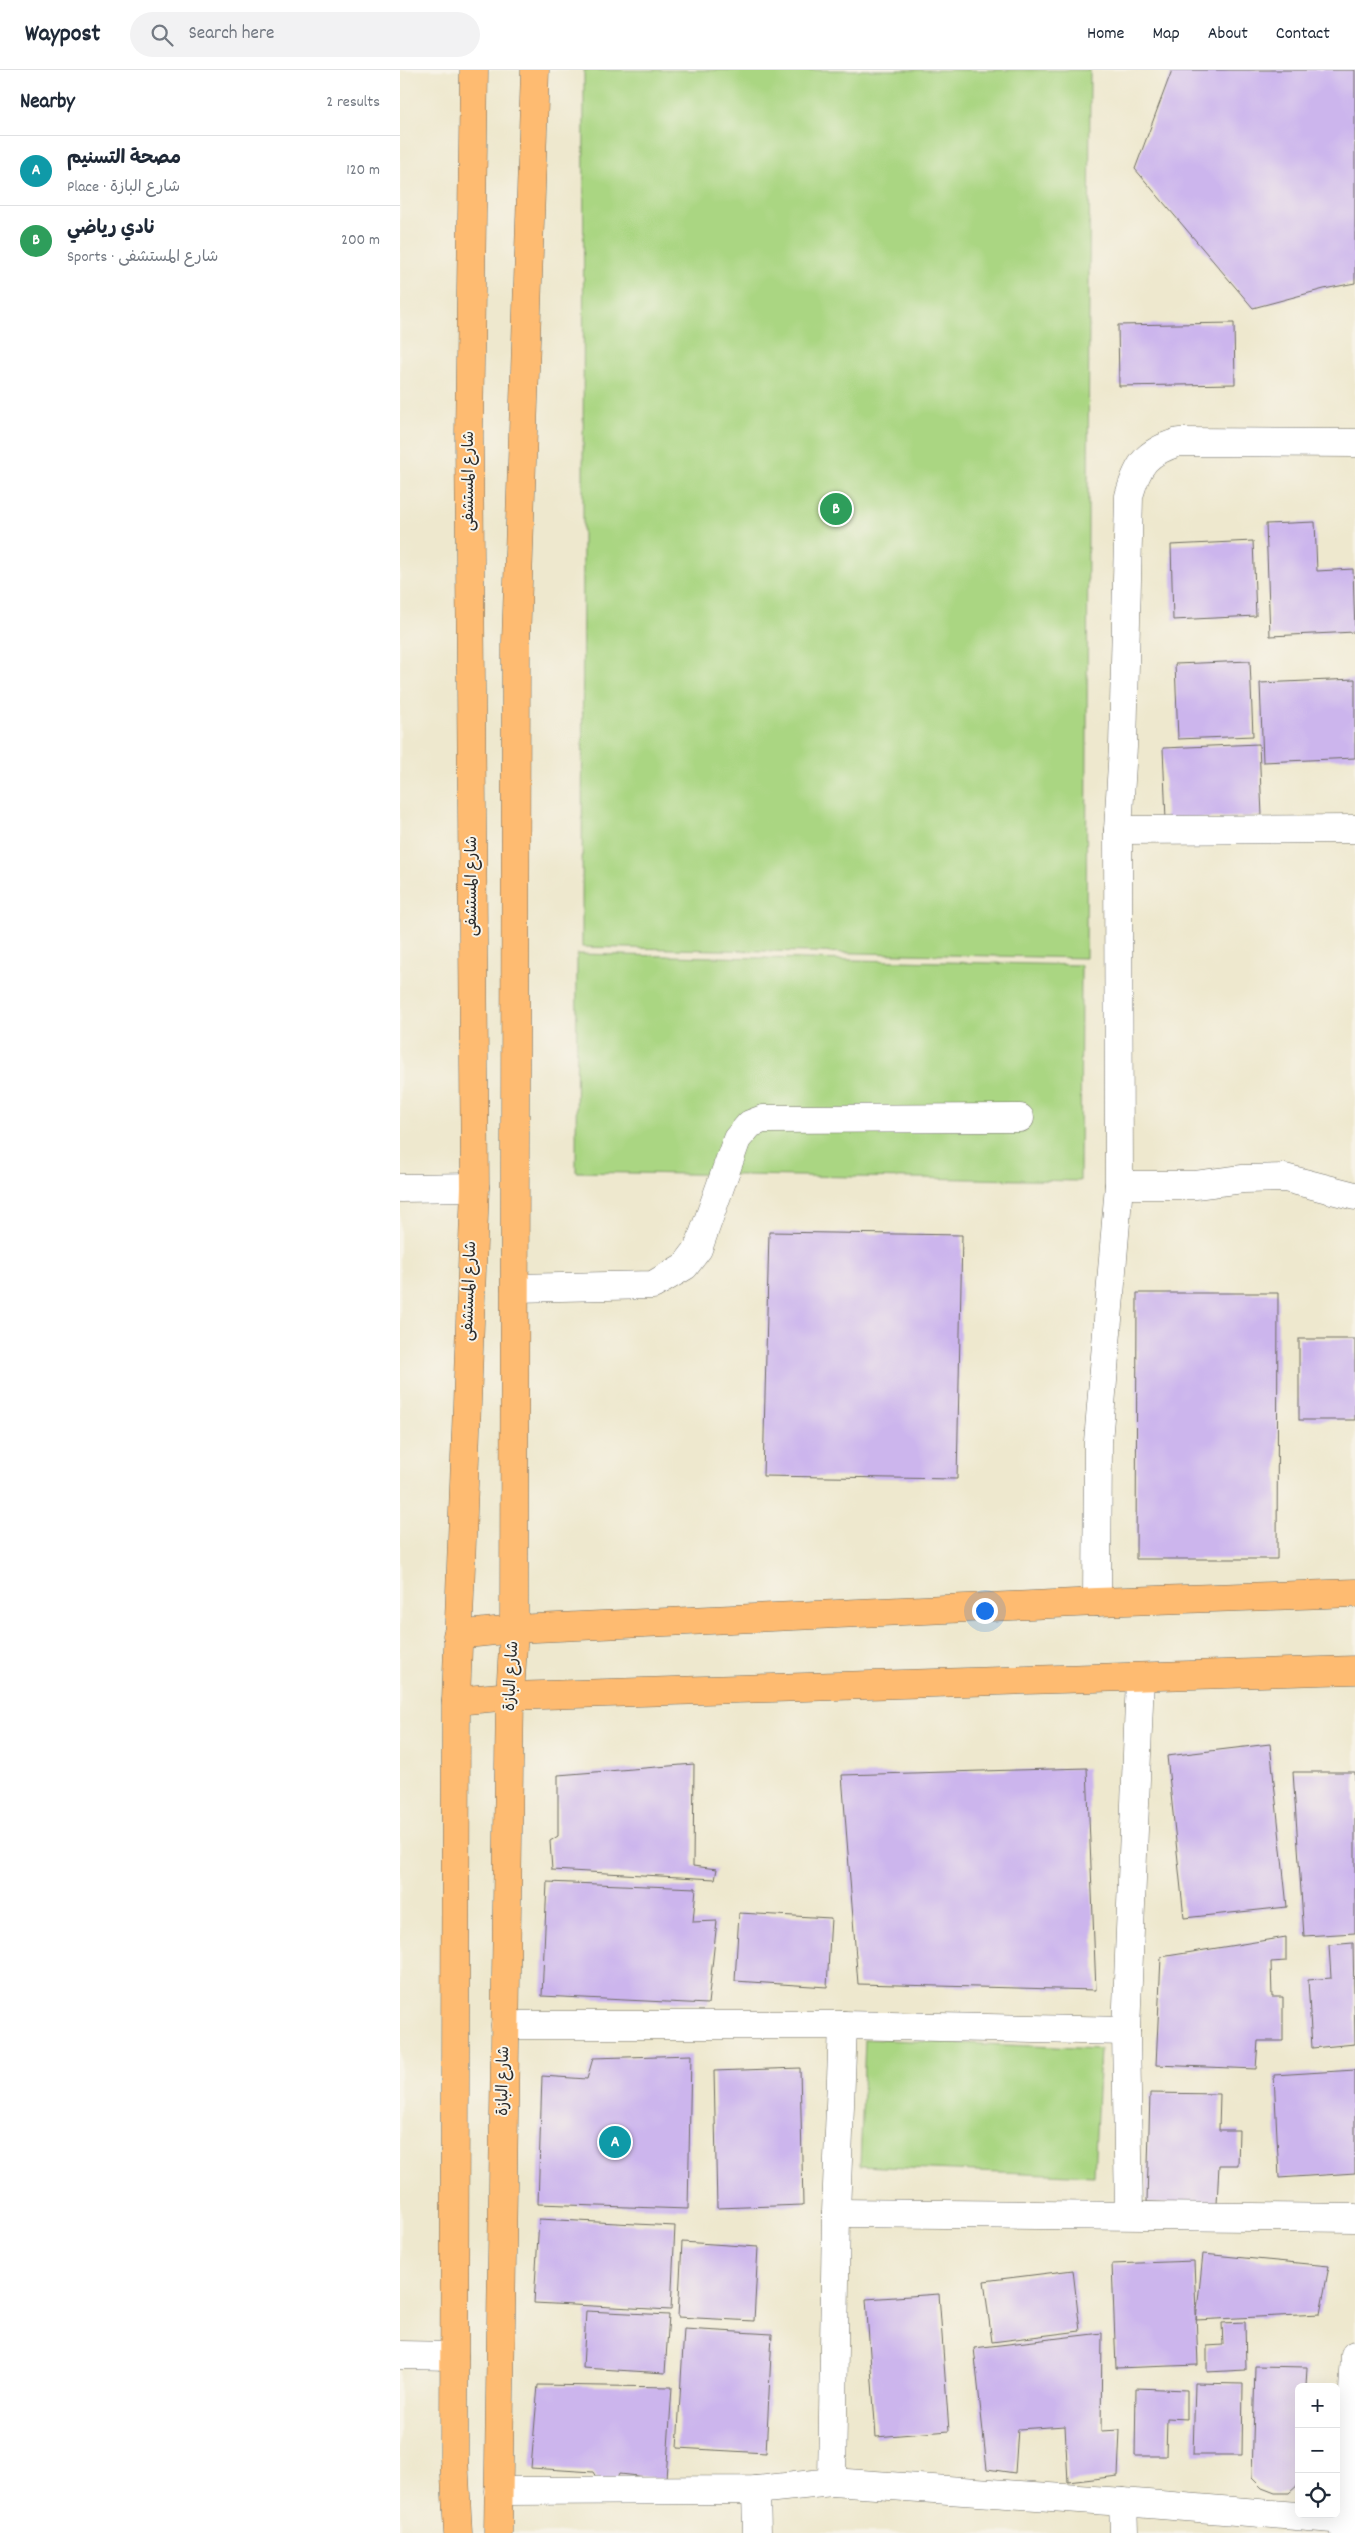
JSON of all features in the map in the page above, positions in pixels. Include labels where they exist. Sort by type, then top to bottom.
[{"type":"main road","name":"شارع المستشفى","points":[[456,1702],[475,1187],[469,445],[474,70]]},
{"type":"main road","points":[[514,1629],[516,642],[535,70]]},
{"type":"main road","points":[[457,1635],[514,1629],[1097,1602],[1355,1593]]},
{"type":"main road","name":"شارع البازة","points":[[498,2533],[510,1696],[514,1629]]},
{"type":"main road","points":[[458,2533],[454,2457],[456,1702],[510,1696],[1355,1670]]},
{"type":"street","points":[[1097,1602],[1098,1442],[1120,1185],[1118,830],[1123,747],[1129,496],[1134,477],[1144,459],[1159,448],[1179,442],[1355,444]]},
{"type":"street","points":[[1118,830],[1355,828]]},
{"type":"street","points":[[515,1288],[653,1285],[685,1266],[698,1250],[737,1139],[750,1124],[764,1119],[1020,1118]]},
{"type":"street","points":[[1120,1185],[1195,1185],[1243,1179],[1285,1178],[1355,1196]]},
{"type":"street","points":[[400,1188],[475,1187]]},
{"type":"street","points":[[1129,2214],[1126,2031],[1140,1678]]},
{"type":"street","points":[[505,2025],[843,2025],[1126,2031]]},
{"type":"street","points":[[832,2482],[836,2213],[843,2025]]},
{"type":"street","points":[[836,2213],[1129,2214],[1355,2218]]},
{"type":"street","points":[[498,2491],[756,2490],[832,2482],[1123,2502],[1345,2527],[1355,2354]]},
{"type":"street","points":[[400,2355],[454,2356]]},
{"type":"street","points":[[756,2490],[757,2533]]},
{"type":"street","points":[[1123,2502],[1124,2533]]},
{"type":"green space","points":[[584,70],[1090,70],[1086,958],[582,947]]},
{"type":"green space","points":[[577,954],[1081,965],[1080,1181],[576,1172]]},
{"type":"green space","points":[[865,2039],[1100,2049],[1094,2176],[860,2166]]},
{"type":"building","points":[[1172,70],[1355,70],[1355,283],[1324,289],[1253,308],[1135,169]]},
{"type":"building","points":[[1234,323],[1235,384],[1119,386],[1118,325]]},
{"type":"building","points":[[1315,522],[1317,571],[1353,569],[1355,632],[1270,636],[1266,524]]},
{"type":"building","points":[[1253,541],[1256,616],[1173,620],[1171,545]]},
{"type":"building","points":[[1250,661],[1253,736],[1178,739],[1175,664]]},
{"type":"building","points":[[1355,679],[1355,758],[1263,762],[1260,683]]},
{"type":"building","points":[[1259,744],[1262,816],[1166,820],[1163,748]]},
{"type":"building","points":[[769,1232],[962,1235],[957,1479],[763,1476]]},
{"type":"building","points":[[1137,1293],[1278,1293],[1277,1559],[1136,1559]]},
{"type":"building","points":[[1299,1339],[1355,1339],[1355,1420],[1299,1420]]},
{"type":"building","points":[[1270,1744],[1287,1907],[1184,1918],[1167,1756]]},
{"type":"building","points":[[694,1764],[693,1866],[717,1869],[715,1879],[552,1870],[550,1841],[558,1836],[558,1775]]},
{"type":"building","points":[[1087,1768],[1096,1990],[858,1984],[842,1775]]},
{"type":"building","points":[[1293,1772],[1355,1772],[1355,1933],[1304,1936]]},
{"type":"building","points":[[547,1882],[696,1888],[693,1922],[717,1921],[708,2004],[542,1996]]},
{"type":"building","points":[[739,1913],[831,1918],[827,1987],[735,1981]]},
{"type":"building","points":[[1286,1937],[1286,1961],[1271,1962],[1272,1997],[1283,1997],[1283,2041],[1258,2041],[1256,2069],[1156,2065],[1161,1957]]},
{"type":"building","points":[[1353,1943],[1355,2044],[1312,2048],[1308,1980],[1331,1978],[1329,1945]]},
{"type":"building","points":[[691,2055],[688,2209],[538,2204],[542,2076],[587,2079],[593,2058]]},
{"type":"building","points":[[800,2068],[803,2205],[717,2208],[714,2071]]},
{"type":"building","points":[[1355,2070],[1355,2173],[1279,2178],[1274,2075]]},
{"type":"building","points":[[1150,2093],[1220,2094],[1219,2130],[1239,2130],[1238,2165],[1219,2165],[1217,2204],[1147,2202]]},
{"type":"building","points":[[539,2219],[675,2226],[671,2310],[534,2303]]},
{"type":"building","points":[[682,2242],[758,2247],[754,2321],[678,2317]]},
{"type":"building","points":[[1203,2254],[1329,2266],[1320,2314],[1196,2320]]},
{"type":"building","points":[[1194,2261],[1198,2365],[1116,2368],[1112,2264]]},
{"type":"building","points":[[1073,2270],[1080,2331],[992,2342],[984,2281]]},
{"type":"building","points":[[939,2294],[949,2431],[876,2437],[866,2299]]},
{"type":"building","points":[[586,2311],[669,2315],[665,2373],[583,2368]]},
{"type":"building","points":[[1245,2322],[1246,2370],[1207,2372],[1207,2346],[1223,2345],[1222,2323]]},
{"type":"building","points":[[684,2329],[772,2334],[766,2453],[677,2448]]},
{"type":"building","points":[[1102,2333],[1101,2431],[1120,2430],[1118,2476],[1068,2482],[1065,2426],[1018,2429],[1015,2473],[987,2469],[974,2348]]},
{"type":"building","points":[[1255,2366],[1307,2367],[1306,2383],[1295,2383],[1295,2488],[1289,2493],[1275,2493],[1262,2488],[1252,2478]]},
{"type":"building","points":[[1195,2383],[1243,2384],[1242,2455],[1193,2455]]},
{"type":"building","points":[[538,2385],[672,2387],[666,2479],[619,2474],[616,2481],[599,2482],[593,2472],[531,2468]]},
{"type":"building","points":[[1136,2388],[1187,2390],[1187,2419],[1167,2418],[1166,2456],[1135,2456]]},
{"type":"place","name":"نادي رياضي","points":[[836,509]]},
{"type":"place","name":"مصحة التسنيم","points":[[615,2142]]}]
